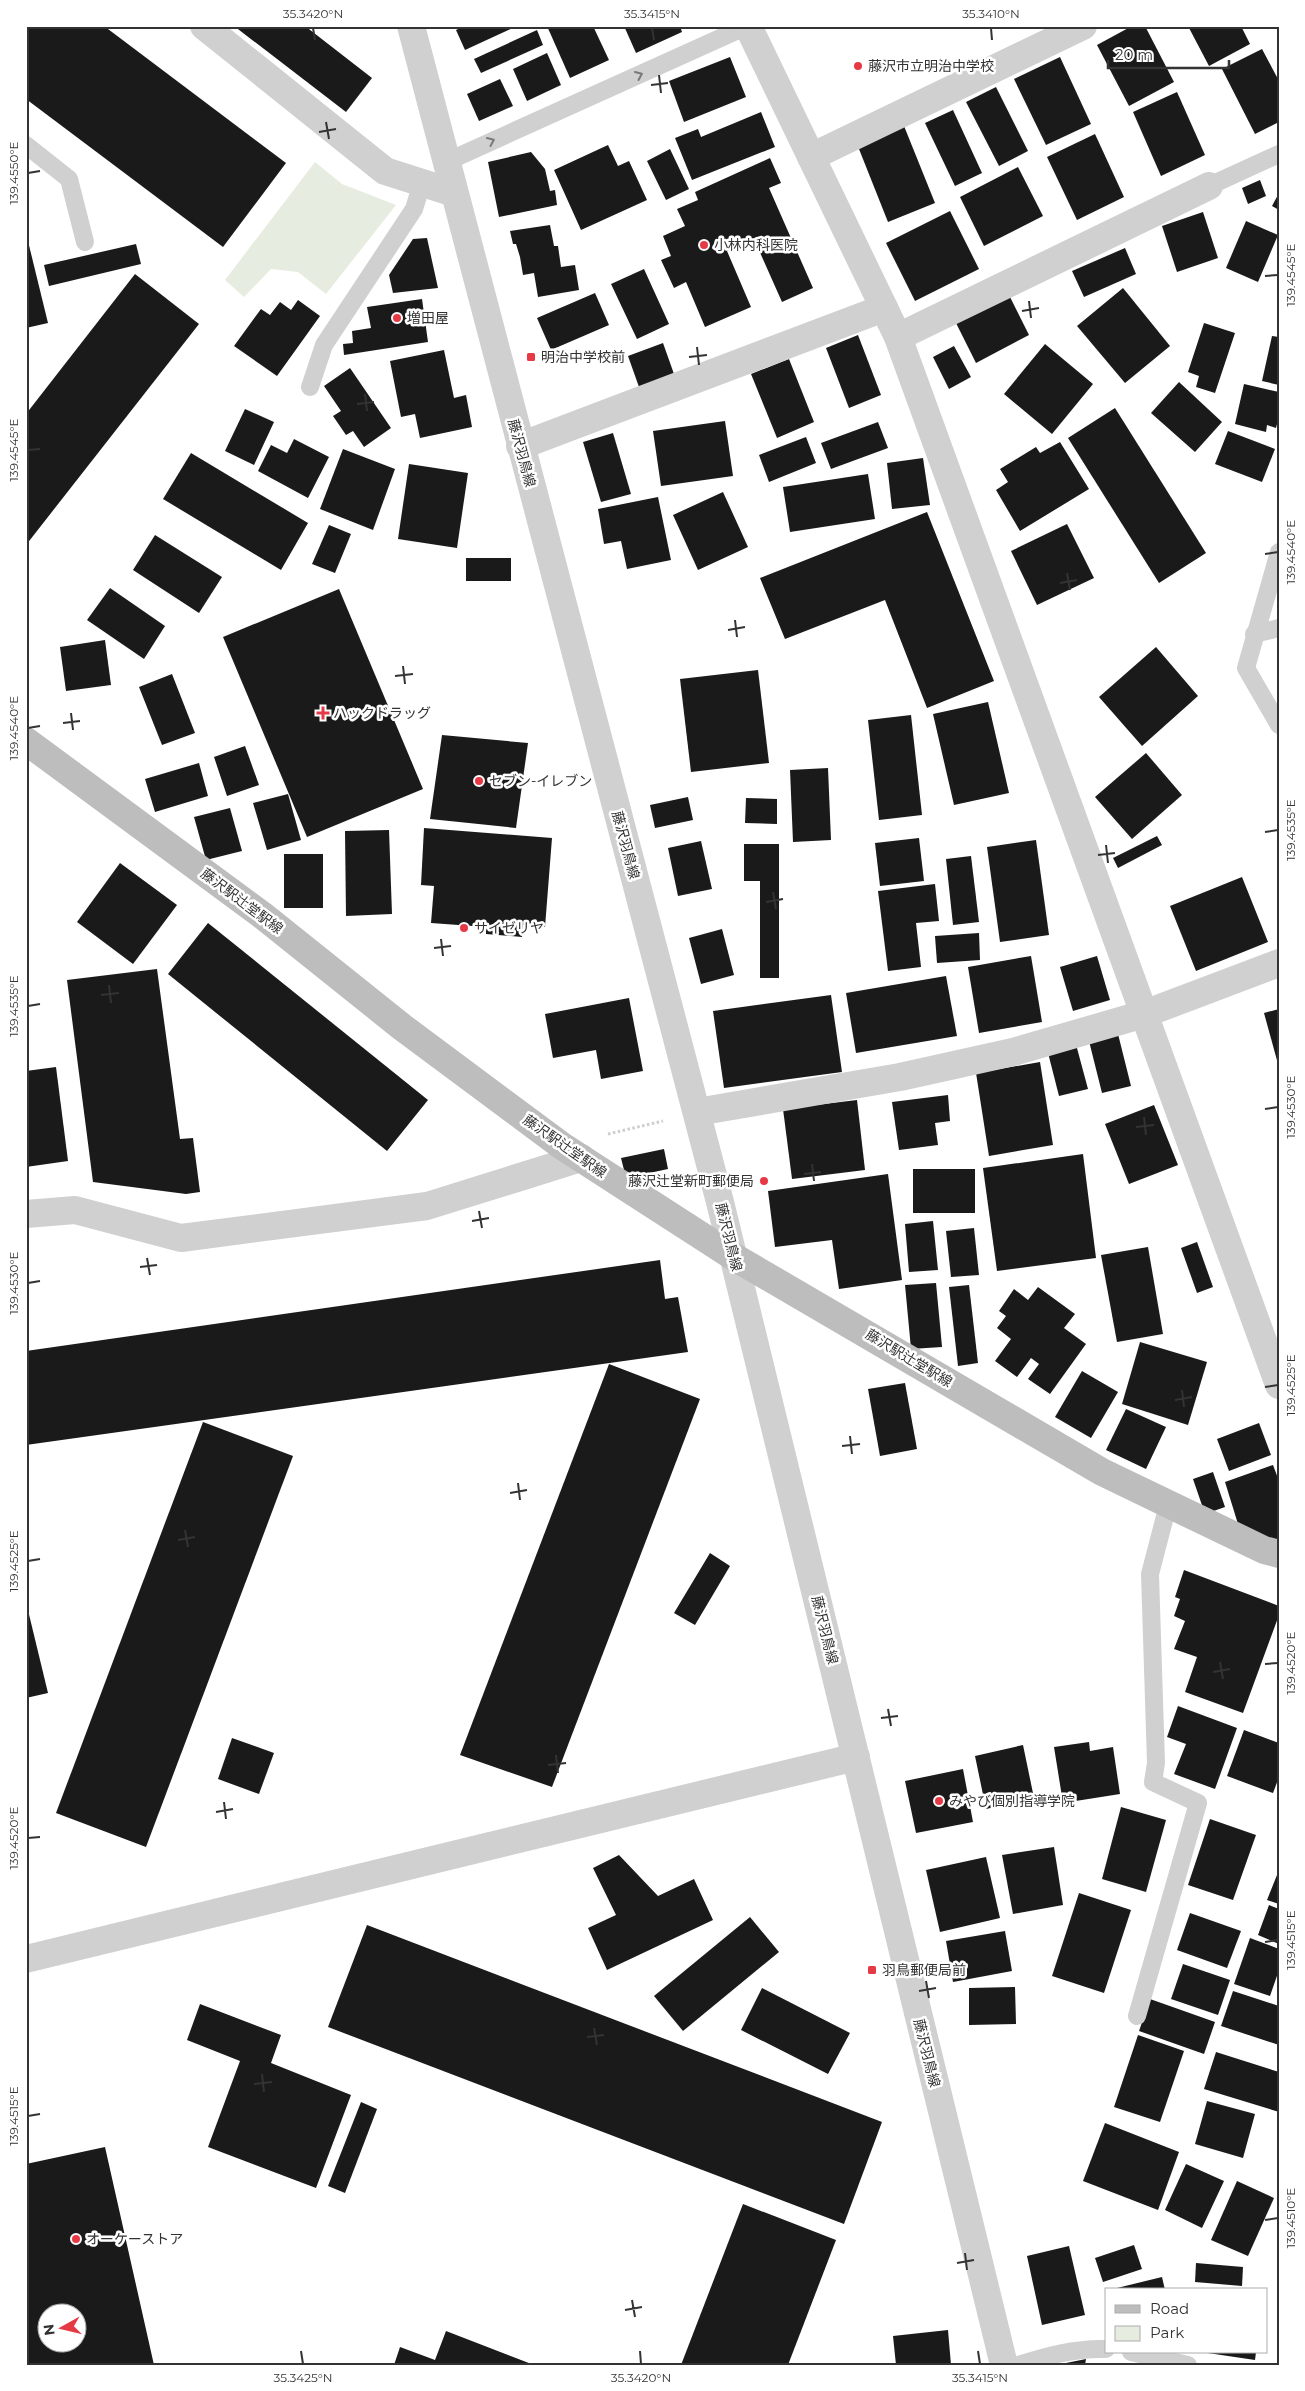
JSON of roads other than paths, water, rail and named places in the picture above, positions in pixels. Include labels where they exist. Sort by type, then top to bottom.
[{"type":"main road","name":"藤沢駅辻堂駅線","points":[[26,741],[262,915],[402,1027],[571,1152],[734,1257],[1102,1472],[1264,1550],[1279,1554]]},
{"type":"street","points":[[204,26],[385,171],[454,193]]},
{"type":"street","name":"藤沢羽鳥線","points":[[411,26],[734,1257],[1004,2365]]},
{"type":"street","points":[[748,26],[898,337],[1279,1385]]},
{"type":"street","points":[[811,157],[1083,26]]},
{"type":"street","points":[[898,337],[1209,186]]},
{"type":"street","points":[[520,446],[884,308]]},
{"type":"street","points":[[697,1112],[900,1077],[1013,1052],[1144,1014],[1279,963]]},
{"type":"street","points":[[26,1214],[75,1210],[181,1238],[427,1206],[571,1152]]},
{"type":"street","points":[[26,1959],[856,1757]]},
{"type":"lane","points":[[446,162],[748,26]]},
{"type":"lane","points":[[26,145],[69,179],[85,242]]},
{"type":"lane","points":[[1209,186],[1279,154]]},
{"type":"lane","points":[[310,387],[324,345],[414,210],[422,183]]},
{"type":"lane","points":[[1279,552],[1254,634],[1246,668],[1279,725]]},
{"type":"lane","points":[[1254,634],[1279,628]]},
{"type":"lane","points":[[1136,2016],[1198,1803],[1153,1782],[1156,1762],[1150,1574],[1168,1505]]},
{"type":"lane","points":[[1018,2365],[1049,2355],[1085,2348],[1105,2349]]},
{"type":"lane","points":[[1140,2354],[1188,2365]]},
{"type":"place","name":"藤沢市立明治中学校","points":[[858,66]]},
{"type":"place","name":"小林内科医院","points":[[704,245]]},
{"type":"place","name":"増田屋","points":[[397,318]]},
{"type":"place","name":"明治中学校前","points":[[531,357]]},
{"type":"place","name":"ハックドラッグ","points":[[323,713]]},
{"type":"place","name":"セブン-イレブン","points":[[479,781]]},
{"type":"place","name":"サイゼリヤ","points":[[464,928]]},
{"type":"place","name":"藤沢辻堂新町郵便局","points":[[764,1181]]},
{"type":"place","name":"みやび個別指導学院","points":[[939,1801]]},
{"type":"place","name":"羽鳥郵便局前","points":[[872,1970]]},
{"type":"place","name":"オーケーストア","points":[[76,2239]]}]
